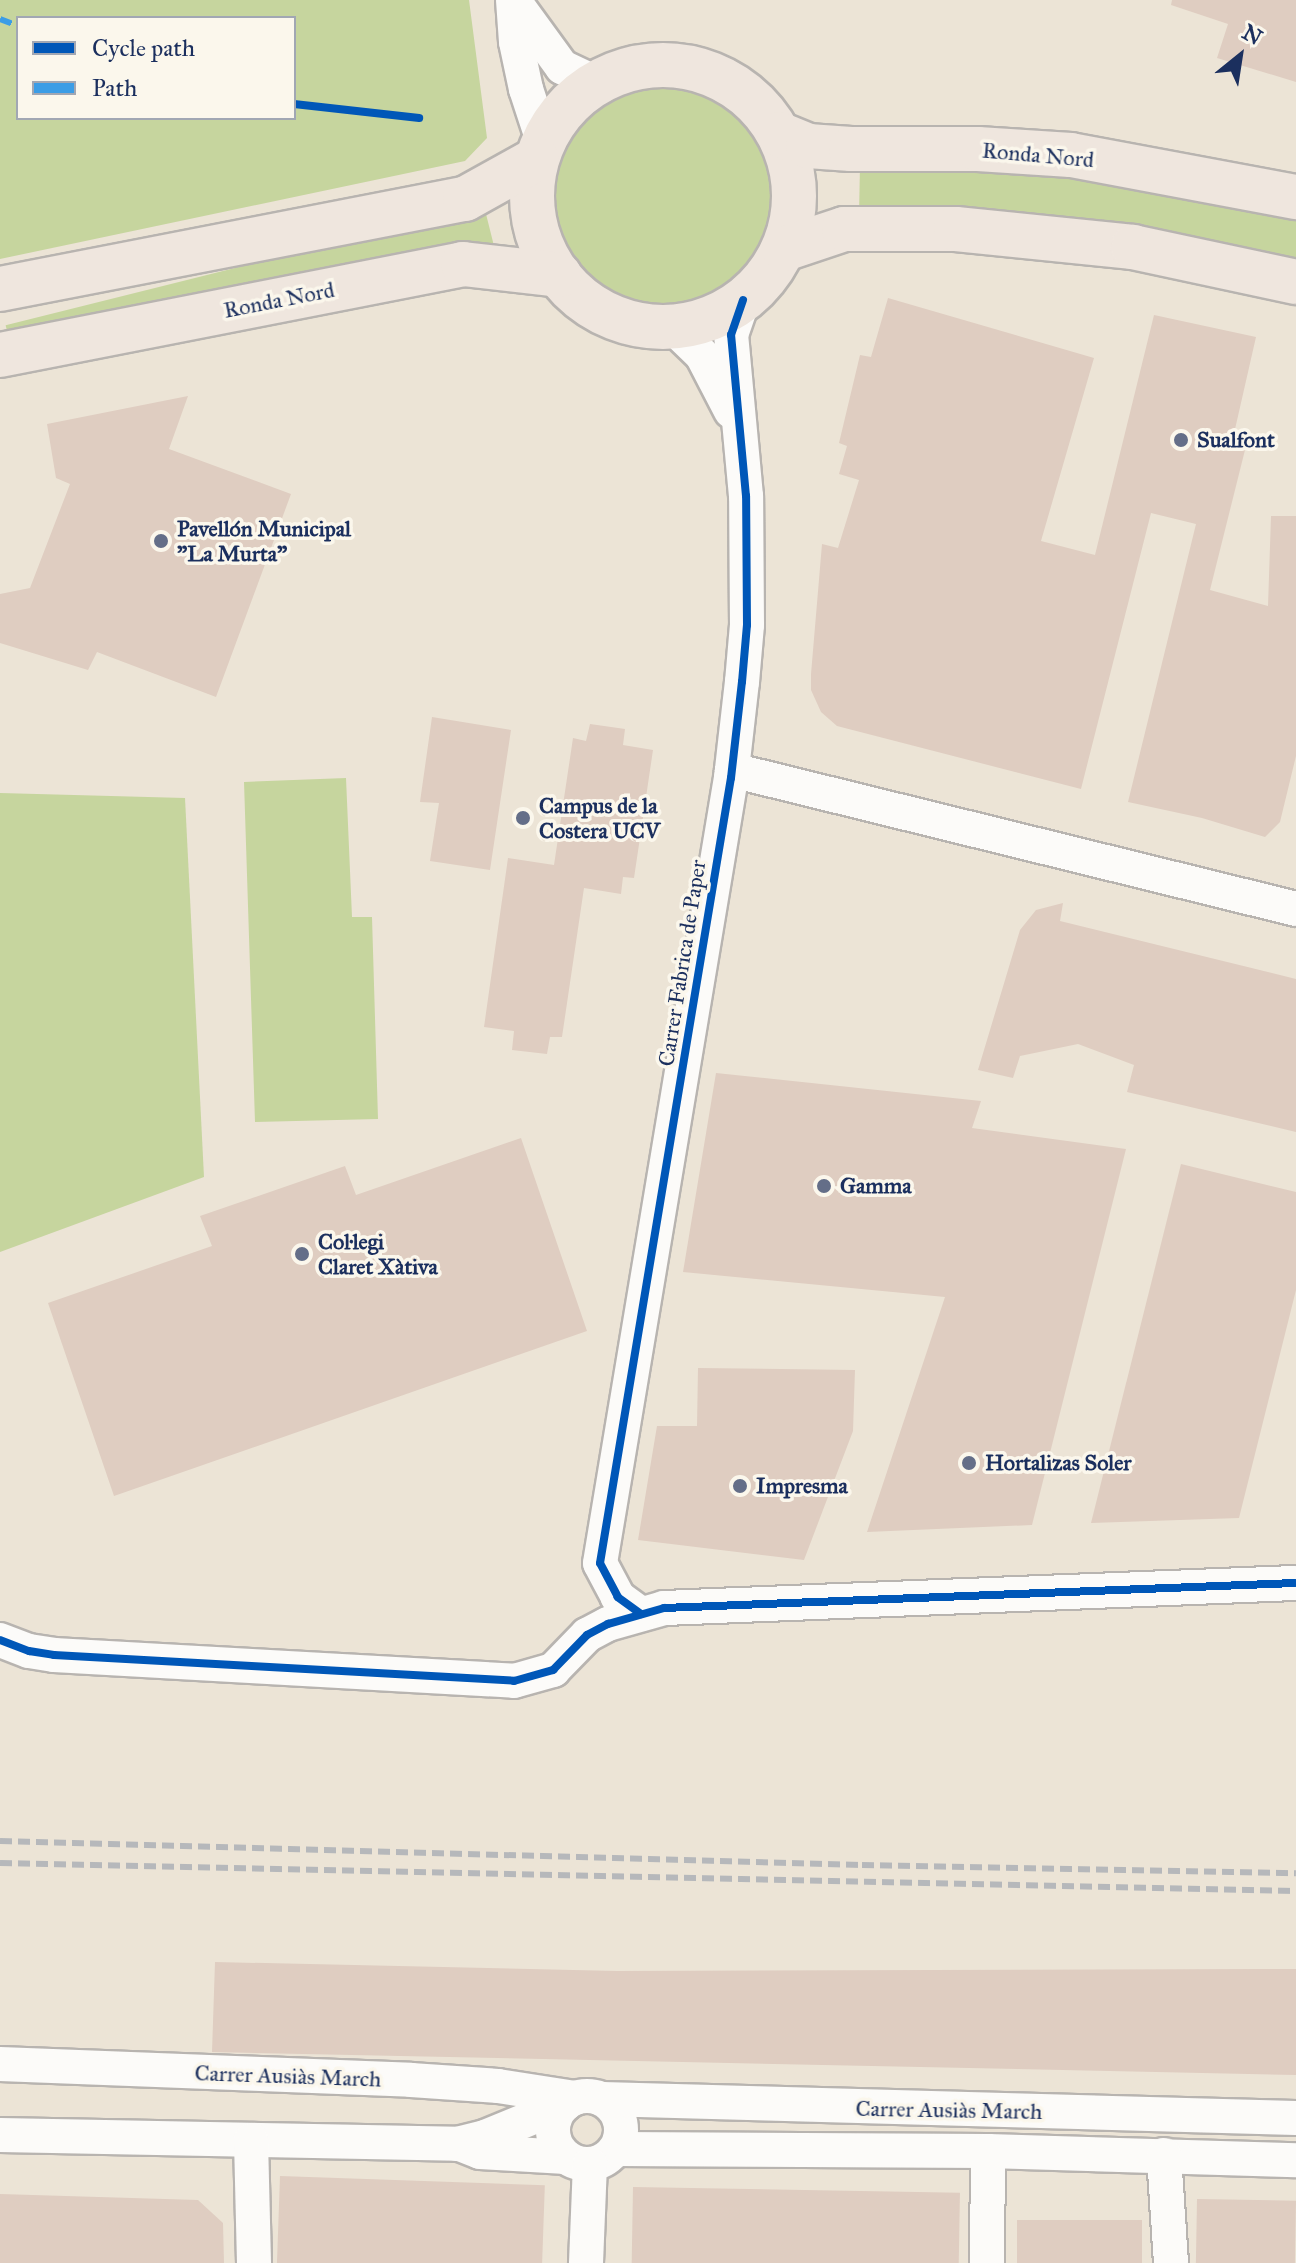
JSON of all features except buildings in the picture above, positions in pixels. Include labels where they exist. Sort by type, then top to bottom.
[{"type":"main road","points":[[663,64],[698,69],[731,83],[759,105],[779,134],[793,171],[794,211],[784,249],[767,277],[743,300],[710,319],[673,327],[630,323],[590,305],[559,275],[539,239],[532,199],[540,150],[565,108],[596,83],[628,69],[663,64]]},
{"type":"main road","name":"Ronda Nord","points":[[779,134],[808,146],[1071,155],[1296,197]]},
{"type":"main road","points":[[0,289],[465,199],[540,150]]},
{"type":"main road","points":[[784,249],[844,229],[956,229],[1133,247],[1296,282]]},
{"type":"main road","name":"Ronda Nord","points":[[0,355],[463,264],[559,275]]},
{"type":"street","points":[[513,0],[562,67],[596,83]]},
{"type":"street","points":[[513,0],[516,42],[540,150]]},
{"type":"street","name":"Carrer Fabrica de Paper","points":[[641,1614],[618,1597],[600,1563],[732,770],[747,612],[746,496],[731,335],[743,300]]},
{"type":"street","name":"Carrer Fabrica de Paper","points":[[673,327],[702,355],[738,425]]},
{"type":"street","points":[[732,770],[1296,909]]},
{"type":"street","points":[[0,1640],[29,1651],[54,1655],[514,1681],[553,1670],[587,1635],[608,1624],[664,1608],[1296,1583]]},
{"type":"street","name":"Carrer Ausiàs March","points":[[0,2064],[411,2080],[498,2086],[581,2101],[1296,2118]]},
{"type":"street","points":[[586,2263],[591,2157],[621,2127],[612,2106],[581,2101],[555,2121],[553,2131],[555,2141],[591,2157]]},
{"type":"street","name":"Carrer Ausiàs March","points":[[0,2135],[457,2144],[499,2133],[581,2101]]},
{"type":"street","points":[[251,2140],[254,2263]]},
{"type":"street","name":"Carrer Ausiàs March","points":[[457,2144],[480,2152],[591,2157],[988,2151],[1296,2160]]},
{"type":"street","points":[[987,2263],[988,2151]]},
{"type":"street","points":[[1164,2155],[1171,2263]]},
{"type":"green space","points":[[0,0],[469,0],[487,138],[465,161],[0,259]]},
{"type":"green space","points":[[664,86],[706,94],[725,104],[741,118],[755,134],[765,153],[773,195],[765,237],[755,256],[741,272],[725,286],[706,296],[664,304],[622,296],[603,286],[587,272],[573,256],[563,237],[555,195],[563,153],[573,134],[587,118],[603,104],[622,94]]},
{"type":"green space","points":[[860,166],[1053,172],[1296,214],[1296,265],[859,215]]},
{"type":"green space","points":[[484,206],[494,247],[16,366],[6,325]]},
{"type":"green space","points":[[346,778],[352,917],[372,917],[378,1119],[255,1122],[244,782]]},
{"type":"green space","points":[[0,793],[185,798],[204,1177],[0,1252]]},
{"type":"railway","points":[[0,1841],[862,1865],[1296,1873]]},
{"type":"railway","points":[[0,1863],[1296,1891]]},
{"type":"marked path","points":[[0,19],[16,25]]},
{"type":"cycle path","points":[[296,104],[419,118]]},
{"type":"cycle path","points":[[641,1614],[618,1597],[600,1563],[731,778],[742,682],[747,625],[746,496],[731,335],[743,300]]},
{"type":"cycle path","points":[[0,1640],[29,1651],[54,1655],[514,1681],[553,1670],[587,1635],[608,1624],[664,1608],[1296,1583]]},
{"type":"place","name":"Sualfont","points":[[1181,440]]},
{"type":"place","name":"Pavellón Municipal \"La Murta\"","points":[[161,541]]},
{"type":"place","name":"Campus de la Costera UCV","points":[[523,818]]},
{"type":"place","name":"Gamma","points":[[824,1186]]},
{"type":"place","name":"Col·legi Claret Xàtiva","points":[[302,1254]]},
{"type":"place","name":"Hortalizas Soler","points":[[969,1463]]},
{"type":"place","name":"Impresma","points":[[740,1486]]}]
